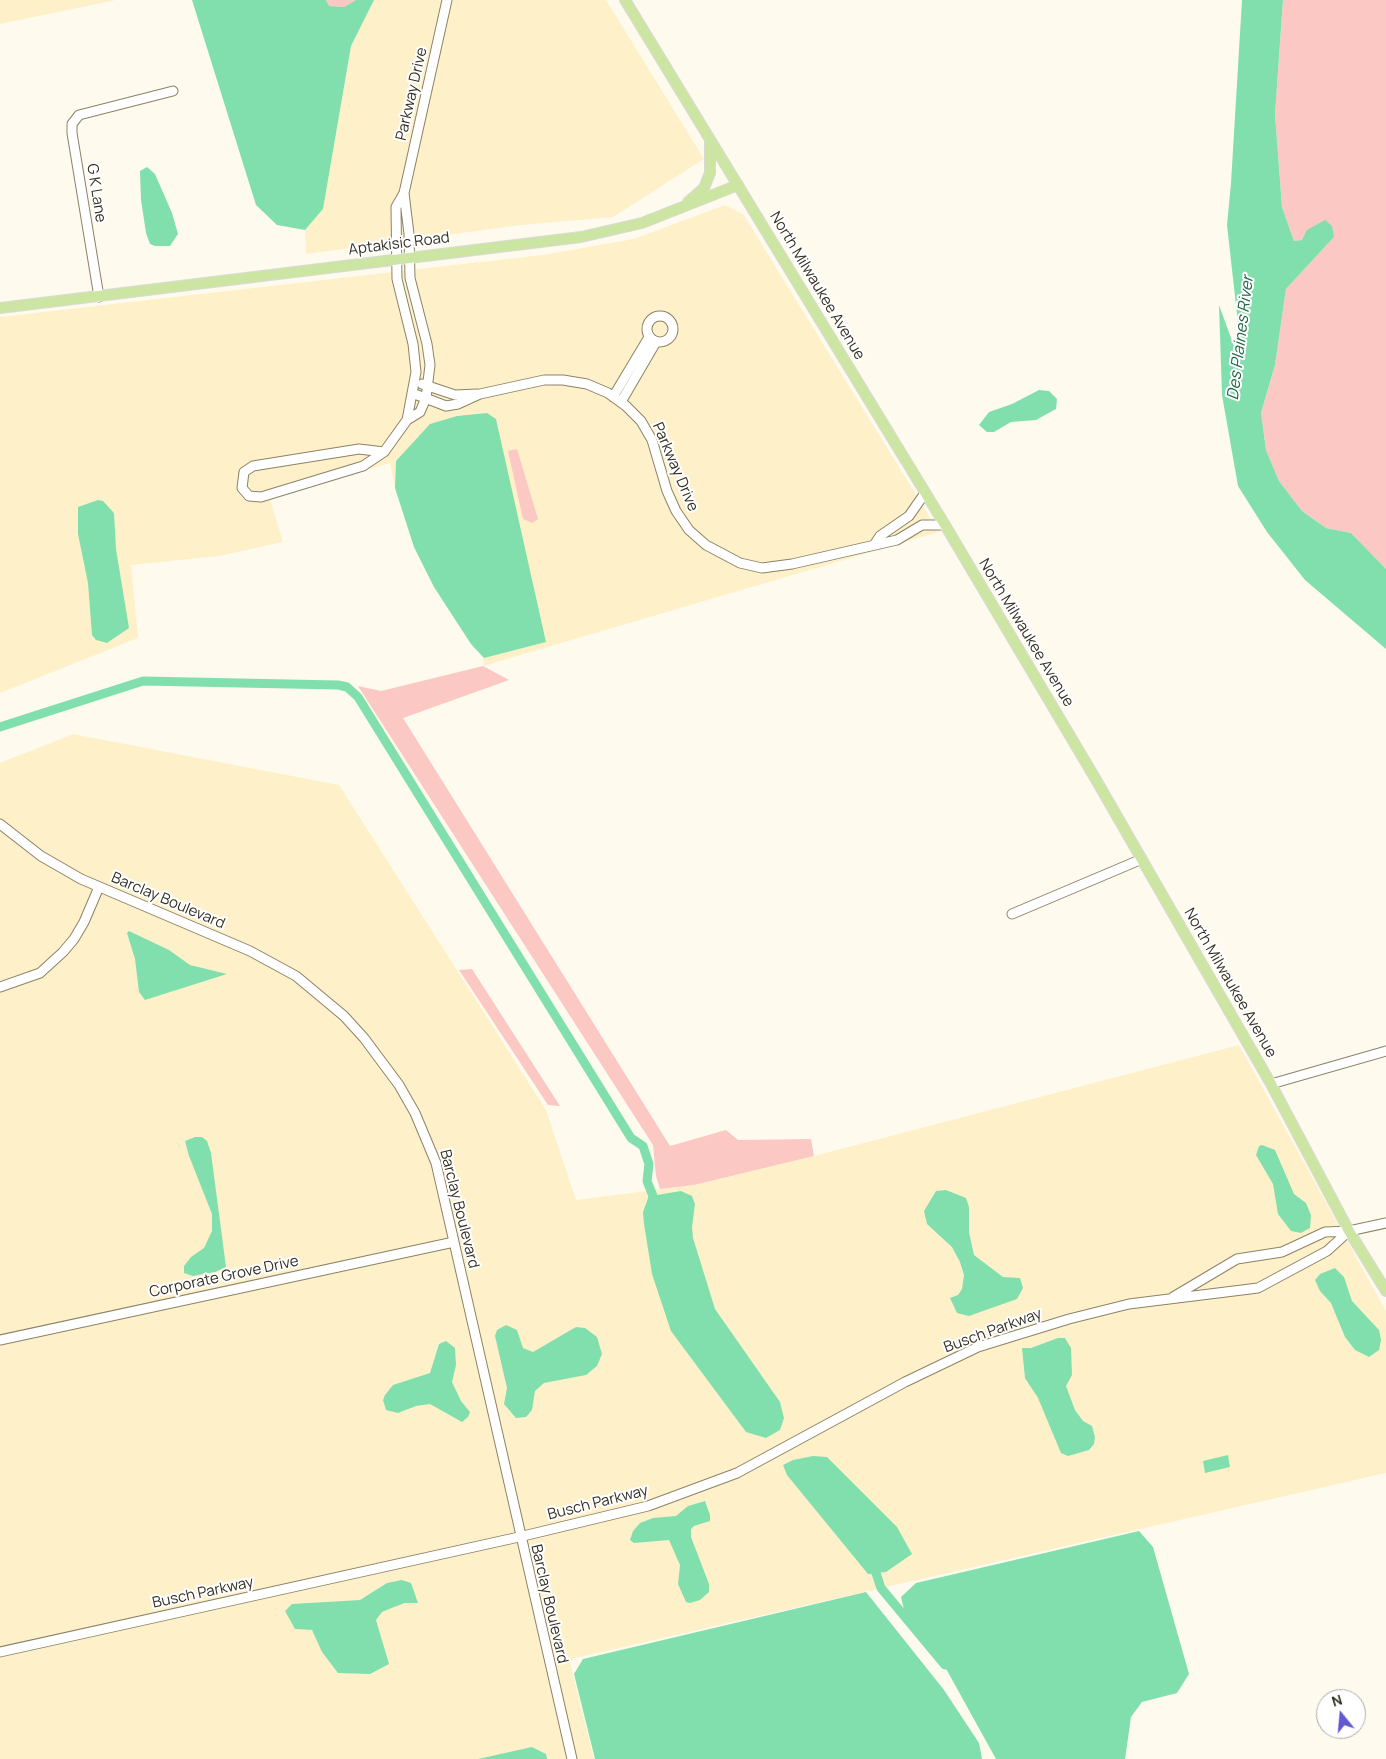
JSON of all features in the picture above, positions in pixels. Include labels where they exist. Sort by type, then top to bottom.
[{"type":"main road","name":"North Milwaukee Avenue","points":[[625,0],[945,526],[1142,859],[1271,1084],[1349,1231],[1386,1291]]},
{"type":"main road","points":[[681,207],[704,188],[710,173],[710,138]]},
{"type":"main road","name":"Aptakisic Road","points":[[0,308],[410,257],[581,238],[642,223],[738,185]]},
{"type":"street","name":"Parkway Drive","points":[[407,420],[416,382],[413,344],[397,279],[395,259],[396,207],[404,193],[447,0]]},
{"type":"street","name":"G K Lane","points":[[99,297],[72,124],[79,114],[173,91]]},
{"type":"street","name":"Parkway Drive","points":[[384,452],[359,449],[253,466],[244,472],[242,488],[249,496],[261,497],[363,466],[384,452],[407,420],[420,412],[426,398],[430,365],[427,344],[411,283],[404,193]]},
{"type":"street","points":[[613,396],[653,339],[621,402]]},
{"type":"street","name":"Parkway Drive","points":[[412,393],[446,406],[458,404],[480,394],[519,384],[562,380],[588,384],[613,396],[640,421],[652,440],[667,491],[676,511],[689,530],[722,556],[740,563],[762,568],[792,564],[896,540],[922,525],[945,526]]},
{"type":"street","name":"Parkway Drive","points":[[416,382],[455,395],[480,394]]},
{"type":"street","points":[[874,545],[880,536],[909,516],[925,493]]},
{"type":"street","name":"Barclay Boulevard","points":[[0,824],[41,856],[99,887],[258,955],[296,976],[344,1016],[383,1062],[415,1113],[436,1163],[486,1378],[519,1537],[572,1759]]},
{"type":"street","points":[[1012,914],[1142,859]]},
{"type":"street","points":[[0,987],[40,972],[63,952],[74,939],[99,887]]},
{"type":"street","points":[[1271,1084],[1386,1051]]},
{"type":"street","points":[[1349,1231],[1386,1224]]},
{"type":"street","name":"Busch Parkway","points":[[1172,1297],[1237,1259],[1282,1252],[1325,1232],[1349,1231]]},
{"type":"street","name":"Busch Parkway","points":[[0,1652],[519,1537],[648,1506],[737,1473],[905,1382],[978,1347],[1068,1319],[1129,1304],[1172,1297],[1197,1297],[1258,1288],[1327,1251],[1349,1231]]},
{"type":"street","name":"Corporate Grove Drive","points":[[0,1340],[454,1242]]},
{"type":"shaded area","points":[[0,0],[116,0],[0,24]]},
{"type":"shaded area","points":[[326,0],[356,0],[344,7],[328,6]]},
{"type":"shaded area","points":[[374,0],[606,0],[704,159],[613,217],[521,225],[306,254],[305,230],[323,209],[351,46]]},
{"type":"shaded area","points":[[1283,0],[1386,0],[1386,569],[1351,533],[1326,528],[1302,511],[1279,481],[1266,450],[1261,413],[1275,365],[1286,289],[1334,237],[1294,241],[1282,207],[1275,114]]},
{"type":"shaded area","points":[[725,205],[743,214],[939,532],[483,666],[484,658],[471,644],[434,587],[414,547],[395,488],[390,463],[270,499],[283,542],[219,556],[131,565],[138,638],[0,693],[0,317],[542,255],[634,239]]},
{"type":"shaded area","points":[[517,449],[538,519],[532,523],[523,519],[508,451]]},
{"type":"shaded area","points":[[483,666],[509,680],[403,718],[670,1146],[726,1130],[738,1140],[811,1139],[814,1156],[694,1185],[660,1189],[656,1176],[653,1145],[358,686],[381,691]]},
{"type":"shaded area","points":[[73,734],[339,785],[546,1110],[576,1200],[694,1185],[814,1156],[1239,1045],[1386,1311],[1386,1473],[575,1658],[570,1663],[594,1759],[0,1759],[0,763]]},
{"type":"shaded area","points":[[472,969],[560,1106],[548,1105],[459,970]]},
{"type":"water","points":[[192,0],[326,0],[329,6],[344,7],[356,0],[374,0],[351,46],[323,209],[305,230],[277,225],[256,205]]},
{"type":"water","name":"Des Plaines River","points":[[1242,0],[1283,0],[1275,114],[1282,207],[1294,241],[1302,240],[1307,230],[1325,220],[1332,226],[1334,237],[1286,289],[1275,365],[1261,413],[1266,450],[1279,481],[1302,511],[1326,528],[1351,533],[1386,569],[1386,649],[1305,580],[1267,532],[1238,486],[1222,395],[1219,305],[1235,349],[1240,341],[1227,225]]},
{"type":"water","points":[[147,167],[155,174],[172,213],[178,234],[170,246],[150,244],[146,233],[141,200],[140,171]]},
{"type":"water","points":[[1039,390],[1049,391],[1057,399],[1056,409],[1036,420],[1011,422],[994,432],[987,432],[979,425],[989,412],[1012,404]]},
{"type":"water","points":[[487,413],[496,419],[546,642],[484,658],[471,644],[434,587],[414,547],[395,488],[396,461],[430,424],[457,416]]},
{"type":"water","points":[[98,500],[103,501],[114,513],[116,549],[129,628],[107,643],[96,640],[92,635],[88,583],[78,534],[78,507]]},
{"type":"water","points":[[129,931],[169,950],[190,965],[227,974],[145,1000],[139,992],[135,959],[127,933]]},
{"type":"water","points":[[195,1137],[202,1137],[207,1141],[211,1153],[226,1267],[215,1272],[193,1276],[184,1273],[184,1266],[191,1257],[204,1248],[212,1231],[212,1214],[185,1141]]},
{"type":"water","points":[[1262,1145],[1275,1150],[1294,1194],[1306,1203],[1311,1215],[1310,1228],[1301,1233],[1291,1231],[1278,1214],[1273,1184],[1256,1155],[1259,1146]]},
{"type":"water","points":[[651,1190],[657,1195],[681,1191],[692,1196],[695,1204],[692,1227],[693,1238],[715,1309],[780,1402],[784,1418],[780,1430],[766,1438],[746,1432],[671,1331],[652,1274],[644,1224],[643,1212]]},
{"type":"water","points":[[946,1190],[966,1198],[969,1207],[969,1232],[974,1255],[1003,1277],[1020,1278],[1023,1288],[1017,1299],[969,1316],[957,1313],[950,1298],[958,1295],[962,1289],[964,1275],[960,1262],[952,1247],[927,1224],[924,1211],[936,1191]]},
{"type":"water","points":[[1335,1268],[1344,1277],[1352,1301],[1379,1330],[1381,1340],[1379,1350],[1369,1357],[1355,1350],[1345,1337],[1331,1303],[1320,1291],[1315,1280],[1320,1274]]},
{"type":"water","points":[[506,1325],[517,1330],[523,1348],[533,1352],[576,1327],[585,1328],[597,1337],[602,1354],[597,1366],[586,1375],[544,1383],[535,1391],[532,1410],[526,1417],[516,1418],[504,1404],[507,1388],[495,1336],[497,1330]]},
{"type":"water","points":[[1058,1338],[1065,1338],[1071,1348],[1072,1375],[1066,1386],[1075,1410],[1083,1421],[1092,1426],[1095,1437],[1094,1444],[1089,1450],[1068,1456],[1061,1453],[1038,1398],[1025,1378],[1022,1348],[1031,1348]]},
{"type":"water","points":[[446,1341],[455,1348],[456,1365],[452,1382],[461,1401],[470,1412],[468,1417],[462,1422],[430,1404],[416,1406],[398,1413],[386,1410],[383,1400],[393,1385],[430,1373],[439,1344]]},
{"type":"water","points":[[1228,1455],[1230,1467],[1205,1473],[1203,1461]]},
{"type":"water","points":[[813,1456],[827,1457],[897,1527],[912,1554],[886,1572],[868,1574],[787,1475],[783,1465],[793,1460]]},
{"type":"water","points":[[705,1501],[710,1521],[694,1526],[691,1529],[691,1537],[709,1584],[709,1592],[700,1600],[690,1603],[686,1602],[678,1584],[680,1565],[669,1540],[634,1543],[630,1540],[633,1531],[640,1523],[653,1518],[676,1516],[688,1506]]},
{"type":"water","points":[[1139,1531],[1153,1547],[1189,1674],[1177,1693],[1142,1702],[1131,1717],[1125,1759],[996,1759],[939,1656],[905,1614],[901,1597],[916,1583]]},
{"type":"water","points":[[402,1580],[411,1583],[418,1603],[405,1603],[394,1607],[382,1612],[376,1620],[389,1664],[370,1674],[338,1673],[322,1652],[312,1630],[295,1629],[285,1611],[292,1604],[360,1600],[387,1583]]},
{"type":"water","points":[[866,1592],[944,1690],[979,1743],[982,1759],[595,1759],[574,1674],[583,1659]]},
{"type":"water","points":[[532,1747],[546,1754],[547,1759],[478,1759]]},
{"type":"waterway","points":[[0,727],[143,681],[338,685],[347,687],[358,697],[631,1138],[643,1146],[649,1164],[647,1181],[655,1201]]},
{"type":"waterway","points":[[869,1564],[876,1573],[881,1588],[945,1665]]}]
